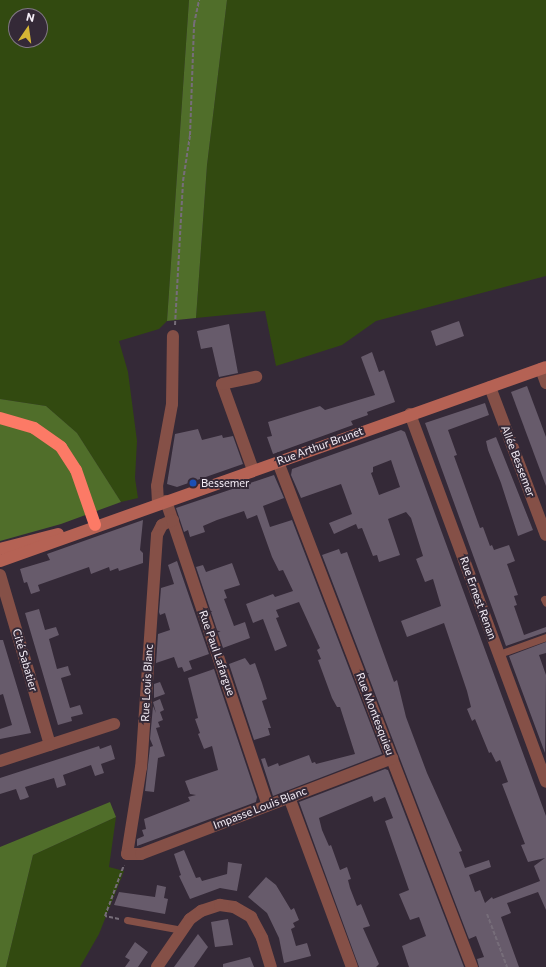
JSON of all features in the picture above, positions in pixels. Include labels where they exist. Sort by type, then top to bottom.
[{"type":"highway","points":[[0,418],[34,428],[61,447],[76,470],[94,525]]},
{"type":"street","name":"Rue Paul Lafargue","points":[[173,336],[172,404],[157,486],[162,502],[173,520],[268,805]]},
{"type":"street","name":"Rue Arthur Brunet","points":[[0,549],[94,525],[278,462],[543,368]]},
{"type":"street","points":[[543,368],[546,383]]},
{"type":"street","points":[[253,470],[222,384],[256,377]]},
{"type":"street","name":"Allée Bessemer","points":[[490,387],[546,535]]},
{"type":"street","name":"Rue Ernest Renan","points":[[410,414],[546,782]]},
{"type":"street","name":"Rue Montesquieu","points":[[278,462],[472,967]]},
{"type":"street","name":"Rue Louis Blanc","points":[[127,854],[141,767],[157,534],[162,525],[173,520]]},
{"type":"street","name":"Rue Arthur Brunet","points":[[0,561],[51,544],[94,525]]},
{"type":"street","name":"Cité Sabatier","points":[[0,575],[50,745]]},
{"type":"street","points":[[0,761],[114,724]]},
{"type":"street","name":"Impasse Louis Blanc","points":[[127,854],[142,854],[392,758]]},
{"type":"street","points":[[288,797],[352,967]]},
{"type":"street","points":[[157,967],[182,930],[195,916],[206,908],[220,905],[241,910],[254,922],[272,967]]},
{"type":"lane","points":[[499,654],[546,637]]},
{"type":"lane","points":[[127,920],[182,930]]},
{"type":"path","points":[[173,336],[183,181],[190,135],[194,24],[199,0]]},
{"type":"path","points":[[127,854],[104,916],[127,920]]},
{"type":"path","points":[[487,914],[507,967]]},
{"type":"green space","points":[[0,0],[189,0],[167,321],[159,329],[119,341],[128,372],[137,441],[135,478],[138,498],[121,502],[77,433],[46,406],[0,399]]},
{"type":"green space","points":[[189,0],[227,0],[207,165],[196,318],[167,321]]},
{"type":"green space","points":[[227,0],[546,0],[546,276],[376,321],[342,345],[276,366],[265,311],[196,318],[207,165]]},
{"type":"green space","points":[[0,399],[46,406],[77,433],[121,502],[61,524],[0,541]]},
{"type":"green space","points":[[110,802],[116,817],[33,855],[6,967],[0,967],[0,847]]},
{"type":"green space","points":[[116,817],[109,867],[124,871],[99,934],[80,967],[6,967],[33,855]]},
{"type":"building","points":[[459,321],[464,336],[436,346],[431,331]]},
{"type":"building","points":[[229,324],[238,373],[219,377],[212,347],[201,349],[197,331]]},
{"type":"building","points":[[372,352],[379,372],[384,370],[395,402],[367,412],[368,415],[351,421],[353,425],[273,454],[267,437],[272,436],[268,422],[320,406],[325,410],[375,395],[361,357]]},
{"type":"building","points":[[527,386],[546,437],[546,486],[511,392]]},
{"type":"building","points":[[485,403],[489,415],[448,430],[457,455],[454,456],[480,528],[483,527],[490,546],[492,545],[494,550],[509,545],[515,561],[507,564],[518,595],[514,596],[517,605],[514,606],[524,635],[546,627],[546,632],[506,646],[425,423]]},
{"type":"building","points":[[198,429],[202,440],[222,435],[223,438],[233,436],[243,464],[177,487],[167,484],[175,434]]},
{"type":"building","points":[[401,430],[405,432],[546,816],[546,910],[538,892],[507,903],[511,913],[501,917],[519,967],[479,967],[477,959],[484,957],[476,936],[469,939],[322,555],[339,549],[341,554],[347,552],[394,682],[397,680],[406,717],[427,773],[462,851],[459,852],[465,868],[489,860],[491,867],[469,875],[475,892],[480,890],[485,903],[492,897],[493,899],[540,881],[534,866],[545,858],[528,862],[521,845],[525,844],[502,784],[508,782],[500,760],[496,762],[491,752],[489,753],[475,719],[472,721],[467,709],[471,707],[467,691],[444,623],[407,637],[401,621],[441,606],[433,579],[425,582],[416,559],[423,556],[411,518],[406,512],[388,519],[400,555],[379,562],[377,555],[373,556],[362,528],[358,529],[356,524],[334,534],[329,523],[352,514],[341,484],[301,498],[291,475],[292,469]],"holes":[[[391,460],[400,487],[379,495],[371,473],[373,472],[373,467]]]},
{"type":"building","points":[[496,437],[533,530],[518,536],[486,441]]},
{"type":"building","points":[[274,475],[284,498],[263,506],[270,527],[292,520],[382,754],[273,796],[261,759],[265,758],[268,767],[278,763],[279,766],[309,755],[312,763],[315,762],[316,764],[355,754],[340,707],[337,707],[332,698],[318,660],[321,659],[317,650],[320,648],[299,602],[276,610],[279,617],[276,618],[287,646],[275,651],[263,619],[253,623],[246,604],[273,594],[275,597],[293,591],[283,570],[279,571],[272,557],[257,515],[247,519],[244,511],[203,526],[205,532],[190,537],[188,530],[184,532],[176,508]]},
{"type":"building","points":[[143,520],[140,550],[143,553],[143,563],[119,571],[118,568],[110,571],[109,567],[91,574],[89,567],[38,585],[40,591],[31,594],[27,582],[24,583],[20,569],[50,560],[47,554]]},
{"type":"building","points":[[177,561],[209,654],[189,661],[192,669],[184,672],[182,667],[178,668],[174,657],[156,663],[158,634],[170,630],[165,613],[160,615],[159,612],[161,588],[174,584],[168,565]]},
{"type":"building","points":[[232,563],[240,585],[224,590],[227,598],[224,599],[234,626],[245,622],[250,638],[223,648],[196,567],[203,565],[206,572]]},
{"type":"building","points":[[39,609],[45,630],[56,627],[59,635],[49,639],[57,669],[68,666],[71,675],[61,678],[70,708],[80,705],[83,714],[71,717],[72,721],[58,725],[25,613]]},
{"type":"building","points":[[0,640],[3,640],[31,733],[0,739],[0,729],[12,725],[3,694],[0,695]]},
{"type":"building","points":[[546,642],[546,653],[539,655],[546,675],[545,753],[509,656]]},
{"type":"building","points":[[245,658],[250,665],[255,663],[267,699],[262,701],[271,728],[268,728],[270,735],[254,740],[229,664]]},
{"type":"building","points":[[214,669],[257,797],[256,802],[137,846],[137,839],[144,836],[142,830],[146,829],[144,819],[190,801],[188,797],[196,795],[190,794],[185,781],[218,770],[212,746],[204,749],[198,734],[200,733],[195,719],[198,718],[188,678]]},
{"type":"building","points":[[160,682],[165,694],[154,698],[154,684]]},
{"type":"building","points":[[160,699],[164,710],[160,712],[163,720],[158,722],[160,727],[156,728],[165,756],[158,758],[154,792],[145,791],[150,747],[153,746],[150,739],[153,706],[156,713],[153,702]]},
{"type":"building","points":[[111,745],[115,759],[101,764],[104,773],[95,776],[91,765],[63,775],[66,785],[57,788],[54,778],[25,787],[29,797],[24,799],[20,800],[16,789],[0,794],[0,778],[99,746],[100,749]]},
{"type":"building","points":[[385,769],[388,770],[464,967],[409,967],[402,946],[426,936],[419,917],[410,920],[399,894],[409,890],[385,821],[393,818],[385,797],[374,802],[372,796],[319,818],[322,830],[329,846],[331,845],[340,870],[347,867],[351,879],[348,880],[350,888],[357,906],[361,904],[370,926],[363,928],[379,964],[376,967],[359,967],[299,802]]},
{"type":"building","points":[[184,850],[196,878],[200,877],[202,881],[227,874],[228,862],[242,864],[237,891],[220,888],[190,899],[179,876],[181,875],[174,854]]},
{"type":"building","points":[[266,877],[276,885],[291,910],[294,908],[299,920],[293,923],[295,927],[291,929],[296,946],[307,943],[311,956],[284,963],[279,938],[267,913],[248,897]]},
{"type":"building","points":[[157,885],[166,887],[164,898],[168,899],[165,914],[114,905],[119,892],[155,897]]},
{"type":"building","points":[[228,919],[233,945],[215,947],[211,922]]},
{"type":"building","points":[[198,934],[208,947],[194,967],[174,967]]},
{"type":"building","points":[[135,942],[148,952],[138,967],[125,967],[130,960],[125,957]]},
{"type":"building","points":[[250,957],[254,967],[223,967],[223,964]]},
{"type":"place","name":"Bessemer","points":[[193,483]]}]
